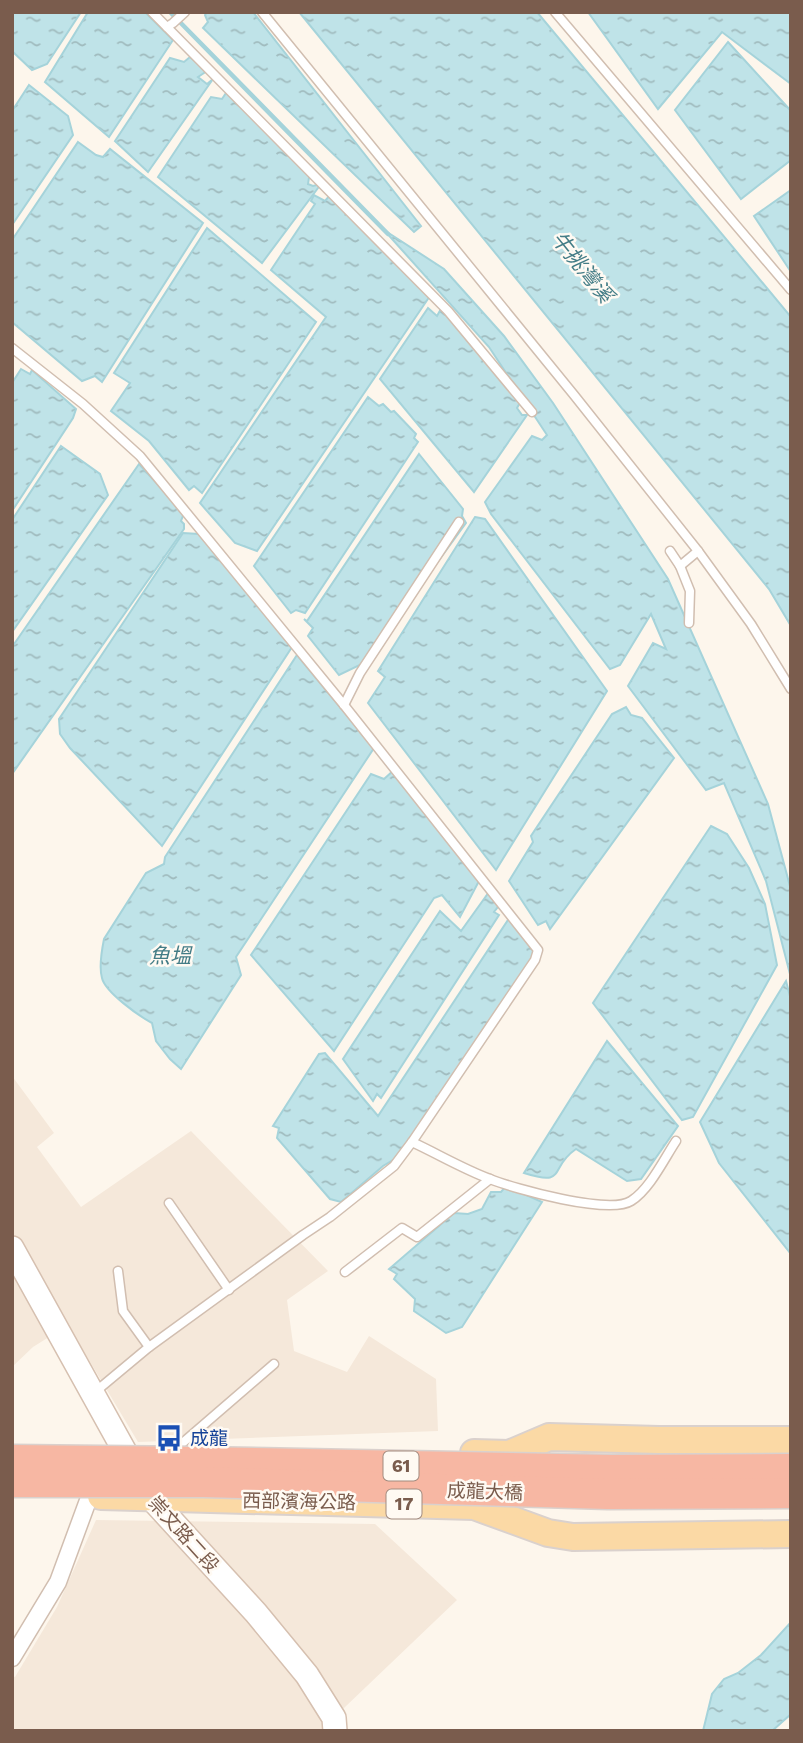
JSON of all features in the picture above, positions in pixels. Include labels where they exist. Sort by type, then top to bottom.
[{"type":"highway","name":"成龍大橋","points":[[12,1460],[611,1470],[791,1469]]},
{"type":"highway","name":"成龍大橋","points":[[12,1482],[204,1482],[608,1494],[791,1493]]},
{"type":"main road","points":[[12,1453],[509,1454],[549,1437],[791,1440]]},
{"type":"main road","points":[[633,1439],[635,1536]]},
{"type":"main road","name":"西部濱海公路","points":[[12,1496],[90,1495],[474,1506],[548,1533],[573,1537],[791,1534]]},
{"type":"street","name":"崇文路二段","points":[[12,1248],[150,1497],[256,1613],[307,1675],[337,1726]]},
{"type":"street","points":[[12,1658],[58,1583],[94,1480],[92,1454]]},
{"type":"lane","points":[[152,12],[170,25],[449,311],[532,412]]},
{"type":"lane","points":[[262,12],[698,551],[751,624],[791,689]]},
{"type":"lane","points":[[555,12],[791,290]]},
{"type":"lane","points":[[170,25],[183,13]]},
{"type":"lane","points":[[12,348],[83,404],[140,456],[344,705],[538,950],[535,960],[394,1166],[330,1217],[149,1347],[93,1394]]},
{"type":"lane","points":[[344,705],[360,673],[459,522]]},
{"type":"lane","points":[[670,551],[680,566],[690,591],[689,623]]},
{"type":"lane","points":[[680,566],[698,551]]},
{"type":"lane","points":[[412,1142],[490,1179],[551,1196],[603,1206],[628,1203],[642,1193],[676,1141]]},
{"type":"lane","points":[[345,1272],[402,1228],[417,1237],[490,1179]]},
{"type":"lane","points":[[169,1203],[229,1290]]},
{"type":"lane","points":[[118,1271],[123,1311],[149,1347]]},
{"type":"lane","points":[[172,1452],[274,1364]]},
{"type":"shaded area","points":[[12,1076],[54,1133],[37,1147],[81,1207],[191,1131],[328,1271],[287,1300],[294,1351],[347,1372],[369,1336],[436,1379],[438,1431],[138,1442],[68,1325],[33,1347],[12,1367]]},
{"type":"shaded area","points":[[96,1520],[375,1524],[457,1600],[322,1729],[324,1731],[12,1731],[12,1676],[15,1677],[57,1607]]},
{"type":"water","points":[[12,12],[81,12],[47,64],[32,70],[12,51]]},
{"type":"water","points":[[88,12],[145,12],[173,40],[109,137],[45,82]]},
{"type":"water","points":[[207,12],[253,12],[421,226],[414,232],[203,28],[208,22],[205,15]]},
{"type":"water","name":"牛挑灣溪","points":[[299,12],[537,12],[791,317],[791,626],[769,589]]},
{"type":"water","points":[[588,12],[791,12],[791,84],[722,32],[658,109]]},
{"type":"water","points":[[728,42],[791,111],[791,160],[741,199],[675,110]]},
{"type":"water","points":[[190,57],[207,71],[198,77],[207,84],[213,79],[148,172],[115,141],[170,58],[184,62]]},
{"type":"water","points":[[29,85],[68,116],[73,135],[12,225],[12,111]]},
{"type":"water","points":[[226,93],[310,171],[308,184],[321,184],[262,263],[158,177],[211,97],[222,99]]},
{"type":"water","points":[[78,142],[103,157],[110,149],[203,223],[102,382],[95,376],[82,381],[12,322],[12,240]]},
{"type":"water","points":[[791,190],[791,272],[754,216]]},
{"type":"water","points":[[331,194],[432,293],[257,551],[235,543],[200,503],[326,317],[271,270],[315,204],[311,201],[314,195],[325,201]]},
{"type":"water","points":[[207,228],[316,322],[202,493],[194,486],[189,490],[149,441],[111,411],[130,383],[114,373]]},
{"type":"water","points":[[384,230],[444,269],[504,336],[553,403],[668,579],[768,804],[791,890],[791,978],[766,881],[724,783],[706,790],[628,686],[653,643],[666,649],[651,614],[620,665],[610,669],[491,514],[485,502],[532,436],[542,440],[547,435],[489,347]]},
{"type":"water","points":[[442,307],[521,401],[517,408],[522,415],[527,415],[474,492],[380,379],[428,308],[437,316]]},
{"type":"water","points":[[21,369],[30,374],[32,370],[76,409],[73,418],[12,511],[12,383]]},
{"type":"water","points":[[368,397],[379,406],[383,404],[391,412],[394,411],[416,434],[414,438],[418,442],[305,613],[296,610],[291,613],[254,566]]},
{"type":"water","points":[[61,446],[100,474],[108,495],[12,632],[12,520]]},
{"type":"water","points":[[419,454],[463,509],[462,516],[466,523],[364,663],[339,675],[308,636],[313,628],[304,619],[307,621]]},
{"type":"water","points":[[139,464],[184,513],[181,521],[184,529],[12,774],[12,647]]},
{"type":"water","points":[[475,517],[485,519],[607,691],[496,870],[368,703],[385,677],[378,671]]},
{"type":"water","points":[[183,533],[199,534],[292,647],[162,846],[70,748],[60,734],[59,719]]},
{"type":"water","name":"魚塭","points":[[297,655],[374,748],[236,957],[241,975],[181,1069],[156,1041],[152,1023],[123,1003],[104,984],[101,969],[104,939],[146,873],[164,864],[165,857]]},
{"type":"water","points":[[626,707],[631,715],[642,718],[674,758],[550,929],[546,921],[538,925],[509,881],[533,842],[531,836],[612,714]]},
{"type":"water","points":[[394,770],[480,879],[460,917],[442,895],[434,898],[334,1051],[251,955],[371,774],[384,779]]},
{"type":"water","points":[[711,826],[727,834],[749,868],[765,904],[777,965],[693,1117],[682,1120],[593,1003]]},
{"type":"water","points":[[489,892],[501,903],[494,912],[499,915],[381,1098],[377,1094],[373,1101],[343,1059],[440,911],[461,931]]},
{"type":"water","points":[[510,917],[538,949],[398,1157],[383,1166],[341,1202],[330,1199],[277,1138],[279,1128],[273,1126],[319,1054],[325,1053],[378,1116]]},
{"type":"water","points":[[786,981],[791,1000],[791,1254],[719,1163],[700,1122]]},
{"type":"water","points":[[607,1041],[678,1126],[641,1179],[627,1181],[576,1149],[552,1177],[524,1173]]},
{"type":"water","points":[[506,1186],[542,1202],[462,1327],[446,1333],[414,1311],[415,1299],[394,1279],[397,1274],[389,1269],[454,1213],[468,1214],[482,1209],[491,1192],[501,1192]]},
{"type":"water","points":[[791,1622],[791,1714],[772,1731],[703,1731],[712,1694],[724,1679],[738,1673],[761,1655]]},
{"type":"waterway","points":[[170,12],[388,234]]},
{"type":"place","name":"成龍","points":[[169,1438]]}]
